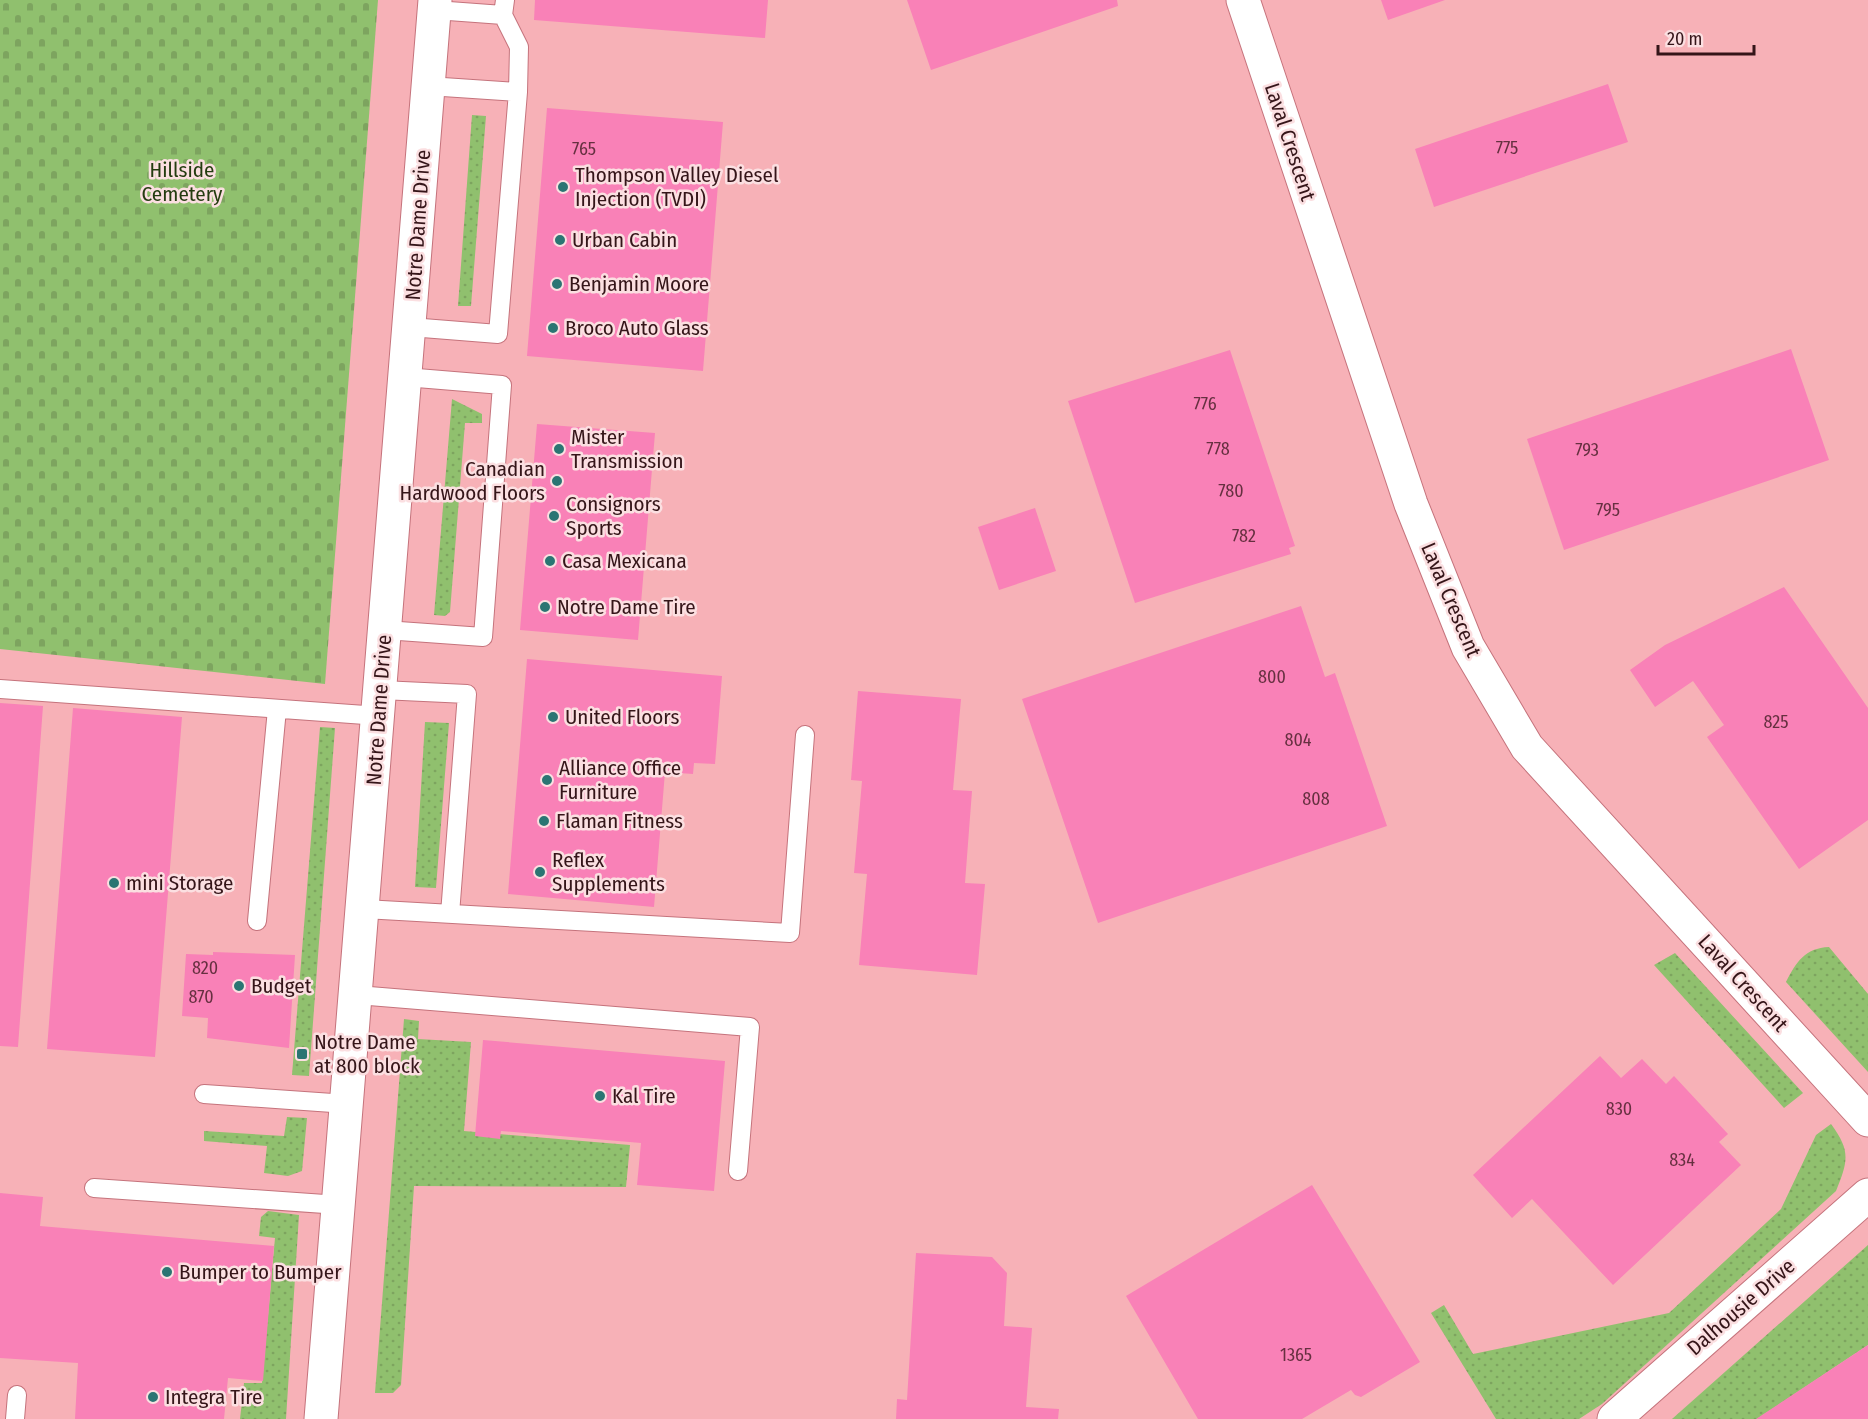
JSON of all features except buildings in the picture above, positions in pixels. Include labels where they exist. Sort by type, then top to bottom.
[{"type":"street","name":"Laval Crescent","points":[[1243,0],[1411,504],[1468,647],[1527,747],[1868,1120]]},
{"type":"street","name":"Notre Dame Drive","points":[[321,1419],[364,909],[435,5]]},
{"type":"street","name":"Dalhousie Drive","points":[[1614,1419],[1868,1195]]},
{"type":"lane","points":[[410,327],[498,334],[519,92],[519,47],[504,8],[435,5]]},
{"type":"lane","points":[[428,86],[519,92]]},
{"type":"lane","points":[[385,630],[483,637],[502,385],[405,377]]},
{"type":"lane","points":[[0,689],[277,709],[380,703],[467,694],[450,914]]},
{"type":"lane","points":[[258,921],[277,709]]},
{"type":"lane","points":[[364,909],[790,933],[805,735]]},
{"type":"lane","points":[[357,995],[750,1027],[738,1171]]},
{"type":"lane","points":[[204,1094],[347,1104]]},
{"type":"lane","points":[[94,1188],[339,1205]]},
{"type":"lane","points":[[15,1419],[17,1395]]},
{"type":"green space","name":"Hillside Cemetery","points":[[0,0],[378,0],[325,684],[0,649]]},
{"type":"green space","points":[[472,115],[486,116],[471,306],[458,306]]},
{"type":"green space","points":[[452,399],[482,414],[482,423],[465,423],[450,612],[445,616],[434,615]]},
{"type":"green space","points":[[425,722],[449,723],[436,888],[415,887]]},
{"type":"green space","points":[[320,727],[335,728],[309,1076],[292,1075]]},
{"type":"green space","points":[[1829,947],[1868,994],[1868,1072],[1786,982],[1802,957],[1814,950]]},
{"type":"green space","points":[[1675,953],[1803,1093],[1784,1108],[1654,965]]},
{"type":"green space","points":[[404,1019],[419,1021],[418,1039],[471,1042],[464,1131],[630,1145],[626,1187],[414,1186],[401,1385],[393,1393],[375,1393]]},
{"type":"green space","points":[[287,1117],[307,1118],[302,1171],[288,1176],[264,1173],[267,1146],[204,1141],[204,1131],[284,1136]]},
{"type":"green space","points":[[1831,1124],[1842,1142],[1846,1156],[1836,1191],[1602,1404],[1579,1419],[1496,1419],[1431,1313],[1444,1305],[1473,1354],[1669,1313],[1781,1209],[1816,1135]]},
{"type":"green space","points":[[268,1211],[299,1215],[286,1419],[240,1419],[244,1383],[262,1383],[275,1238],[259,1236],[261,1217]]},
{"type":"green space","points":[[1868,1245],[1868,1345],[1757,1419],[1672,1419]]},
{"type":"place","name":"Thompson Valley Diesel Injection (TVDI)","points":[[563,187]]},
{"type":"place","name":"Urban Cabin","points":[[560,240]]},
{"type":"place","name":"Benjamin Moore","points":[[557,284]]},
{"type":"place","name":"Broco Auto Glass","points":[[553,328]]},
{"type":"place","name":"Mister Transmission","points":[[559,449]]},
{"type":"place","name":"Canadian Hardwood Floors","points":[[557,481]]},
{"type":"place","name":"Consignors Sports","points":[[554,516]]},
{"type":"place","name":"Casa Mexicana","points":[[550,561]]},
{"type":"place","name":"Notre Dame Tire","points":[[545,607]]},
{"type":"place","name":"United Floors","points":[[553,717]]},
{"type":"place","name":"Alliance Office Furniture","points":[[547,780]]},
{"type":"place","name":"Flaman Fitness","points":[[544,821]]},
{"type":"place","name":"Reflex Supplements","points":[[540,872]]},
{"type":"place","name":"mini Storage","points":[[114,883]]},
{"type":"place","name":"Budget","points":[[239,986]]},
{"type":"place","name":"Notre Dame at 800 block","points":[[302,1054]]},
{"type":"place","name":"Kal Tire","points":[[600,1096]]},
{"type":"place","name":"Bumper to Bumper","points":[[167,1272]]},
{"type":"place","name":"Integra Tire","points":[[153,1397]]}]
